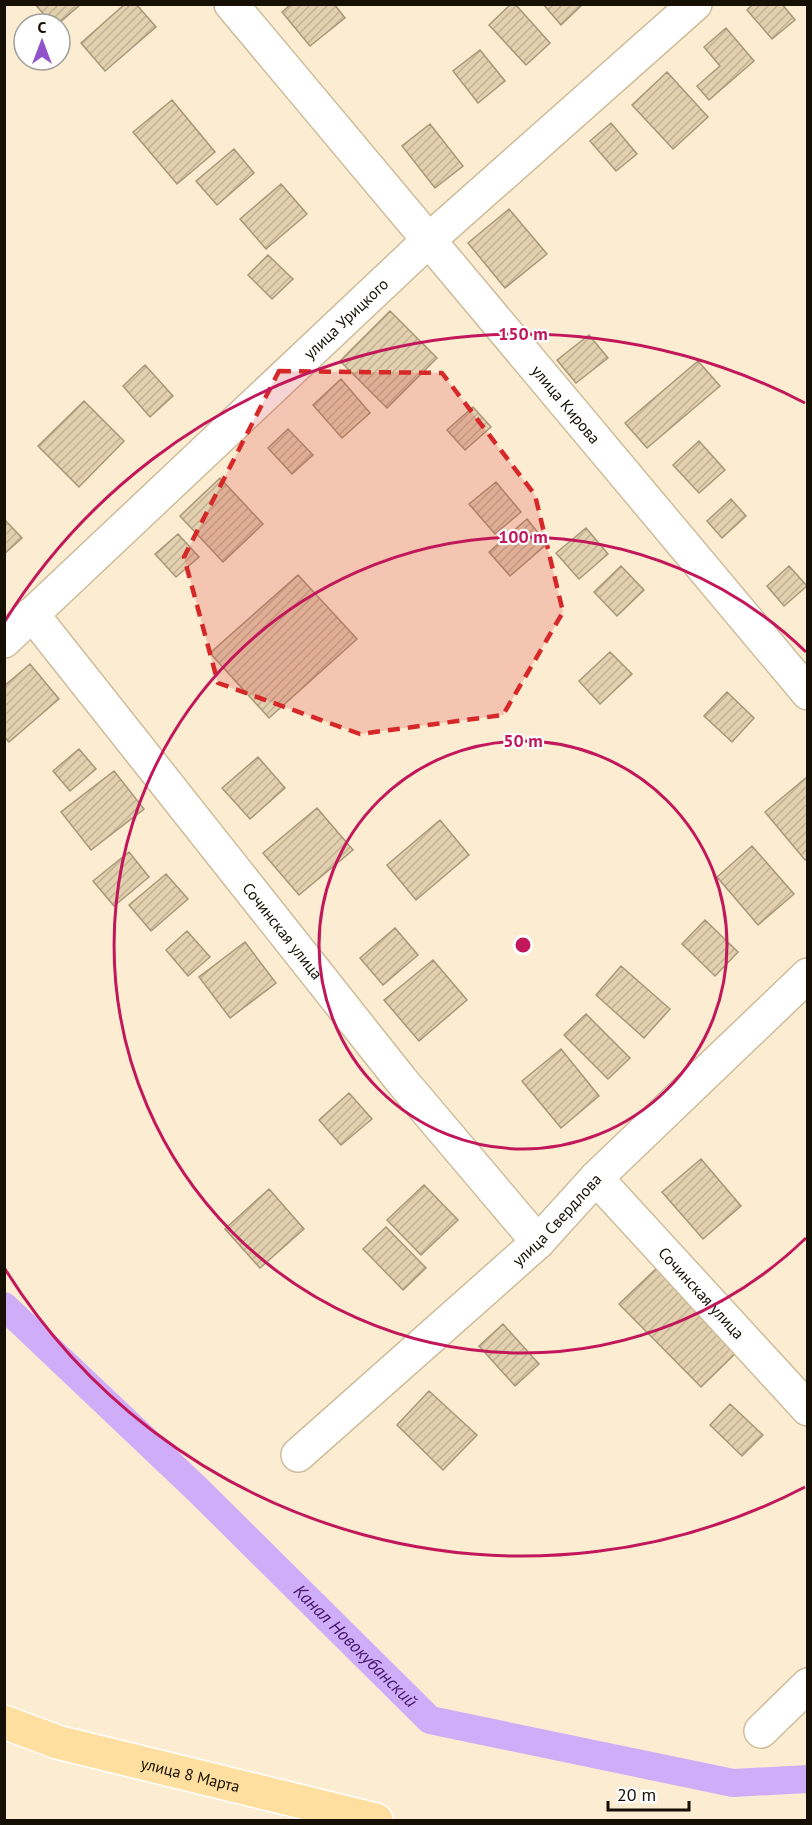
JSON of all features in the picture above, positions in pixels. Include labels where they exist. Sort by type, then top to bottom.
[{"type":"main road","name":"улица 8 Марта","points":[[4,1722],[57,1742],[376,1821]]},
{"type":"street","name":"улица Кирова","points":[[231,4],[430,239],[807,693]]},
{"type":"street","name":"улица Урицкого","points":[[4,641],[430,239],[695,4]]},
{"type":"street","name":"Сочинская улица","points":[[32,615],[401,1080],[538,1242]]},
{"type":"street","name":"улица Свердлова","points":[[298,1455],[538,1242],[596,1178],[807,975]]},
{"type":"street","name":"Сочинская улица","points":[[596,1178],[807,1409]]},
{"type":"street","points":[[761,1731],[807,1684]]},
{"type":"highlighted area","points":[[279,371],[442,373],[535,495],[563,612],[503,715],[360,734],[218,683],[184,557]]},
{"type":"building","points":[[35,4],[81,4],[72,12],[42,12]]},
{"type":"building","points":[[125,4],[136,4],[156,27],[105,71],[81,43]]},
{"type":"building","points":[[291,4],[334,4],[345,18],[310,46],[282,12]]},
{"type":"building","points":[[511,4],[515,4],[550,43],[526,65],[489,25]]},
{"type":"building","points":[[543,4],[583,4],[561,25]]},
{"type":"building","points":[[753,4],[782,4],[795,20],[772,39],[747,10]]},
{"type":"building","points":[[726,28],[754,61],[709,100],[697,86],[720,66],[704,47]]},
{"type":"building","points":[[480,50],[505,81],[478,103],[453,71]]},
{"type":"building","points":[[667,72],[708,117],[673,149],[632,105]]},
{"type":"building","points":[[172,100],[215,152],[177,184],[133,132]]},
{"type":"building","points":[[611,123],[637,154],[616,171],[590,141]]},
{"type":"building","points":[[430,124],[463,166],[435,188],[402,146]]},
{"type":"building","points":[[234,149],[254,173],[217,205],[196,181]]},
{"type":"building","points":[[281,184],[307,214],[266,249],[240,219]]},
{"type":"building","points":[[509,209],[547,254],[505,288],[468,243]]},
{"type":"building","points":[[268,255],[293,279],[272,299],[248,275]]},
{"type":"building","points":[[390,311],[437,358],[387,408],[340,361]]},
{"type":"building","points":[[589,335],[608,358],[576,383],[557,360]]},
{"type":"building","points":[[698,361],[720,386],[647,448],[625,423]]},
{"type":"building","points":[[145,365],[173,396],[150,417],[123,386]]},
{"type":"building","points":[[341,379],[370,413],[342,438],[313,405]]},
{"type":"building","points":[[84,401],[124,441],[79,487],[38,446]]},
{"type":"building","points":[[473,407],[491,427],[465,450],[447,430]]},
{"type":"building","points":[[288,429],[313,455],[292,474],[268,448]]},
{"type":"building","points":[[699,441],[725,470],[699,493],[673,465]]},
{"type":"building","points":[[220,478],[263,524],[223,562],[180,516]]},
{"type":"building","points":[[496,482],[521,512],[495,534],[469,504]]},
{"type":"building","points":[[731,499],[746,516],[722,538],[707,521]]},
{"type":"building","points":[[4,519],[22,538],[4,554]]},
{"type":"building","points":[[527,519],[547,544],[510,576],[489,552]]},
{"type":"building","points":[[586,528],[608,554],[579,579],[556,553]]},
{"type":"building","points":[[178,534],[199,557],[176,577],[155,554]]},
{"type":"building","points":[[621,566],[644,590],[617,616],[594,592]]},
{"type":"building","points":[[789,566],[807,586],[784,606],[767,586]]},
{"type":"building","points":[[298,575],[357,639],[269,718],[210,653]]},
{"type":"building","points":[[610,652],[632,674],[600,704],[579,681]]},
{"type":"building","points":[[30,664],[59,699],[9,742],[4,737],[4,686]]},
{"type":"building","points":[[727,692],[754,718],[732,742],[704,716]]},
{"type":"building","points":[[79,749],[96,769],[70,791],[53,771]]},
{"type":"building","points":[[258,757],[285,788],[250,819],[222,788]]},
{"type":"building","points":[[114,771],[144,809],[91,850],[61,812]]},
{"type":"building","points":[[808,776],[808,859],[805,860],[765,812]]},
{"type":"building","points":[[317,808],[353,850],[299,895],[263,853]]},
{"type":"building","points":[[440,820],[469,855],[416,900],[387,865]]},
{"type":"building","points":[[752,846],[794,894],[758,925],[717,877]]},
{"type":"building","points":[[129,852],[149,877],[114,906],[93,881]]},
{"type":"building","points":[[166,874],[188,899],[151,931],[129,905]]},
{"type":"building","points":[[705,920],[738,952],[715,976],[682,944]]},
{"type":"building","points":[[395,928],[418,955],[383,985],[360,958]]},
{"type":"building","points":[[187,931],[210,957],[188,976],[166,950]]},
{"type":"building","points":[[245,942],[276,983],[230,1018],[199,977]]},
{"type":"building","points":[[433,960],[467,1000],[419,1041],[384,1000]]},
{"type":"building","points":[[621,966],[670,1009],[644,1038],[596,995]]},
{"type":"building","points":[[586,1014],[630,1058],[608,1079],[564,1035]]},
{"type":"building","points":[[561,1049],[599,1096],[561,1128],[522,1081]]},
{"type":"building","points":[[349,1093],[372,1119],[341,1145],[319,1120]]},
{"type":"building","points":[[701,1159],[741,1206],[703,1239],[662,1192]]},
{"type":"building","points":[[424,1185],[458,1220],[421,1255],[387,1220]]},
{"type":"building","points":[[269,1189],[304,1229],[260,1268],[225,1229]]},
{"type":"building","points":[[386,1227],[426,1268],[403,1290],[363,1249]]},
{"type":"building","points":[[659,1266],[740,1349],[701,1387],[619,1304]]},
{"type":"building","points":[[503,1324],[539,1364],[515,1386],[479,1346]]},
{"type":"building","points":[[429,1391],[477,1435],[443,1470],[397,1425]]},
{"type":"building","points":[[730,1404],[763,1435],[742,1456],[710,1425]]},
{"type":"waterway","name":"Канал Новокубанский","points":[[4,1306],[197,1489],[430,1720],[733,1783],[808,1779]]}]
